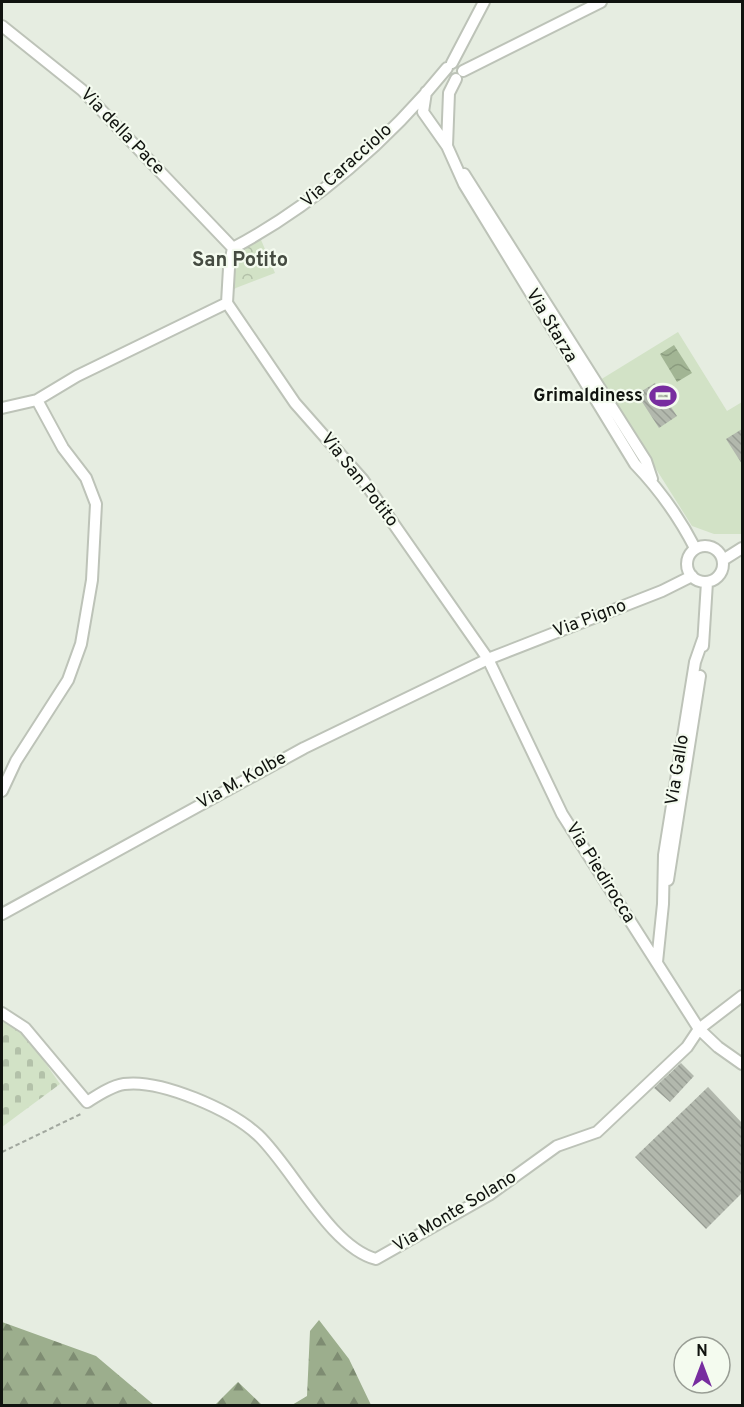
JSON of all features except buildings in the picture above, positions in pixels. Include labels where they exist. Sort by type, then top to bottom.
[{"type":"street","name":"Via Caracciolo","points":[[233,249],[307,203],[374,144],[426,92],[449,65],[484,2]]},
{"type":"street","points":[[449,65],[448,76],[459,75],[601,2]]},
{"type":"street","name":"Via della Pace","points":[[2,26],[82,90],[233,249]]},
{"type":"street","name":"Via Starza","points":[[447,146],[449,93],[459,75]]},
{"type":"street","name":"Via Starza","points":[[426,92],[423,112],[447,146],[457,165],[472,182],[646,461],[653,483],[683,526],[695,548]]},
{"type":"street","points":[[2,408],[37,400],[77,376],[227,303],[229,268],[233,249]]},
{"type":"street","name":"Via San Potito","points":[[227,303],[295,403],[363,480],[488,659]]},
{"type":"street","points":[[2,791],[16,761],[68,680],[81,644],[92,580],[96,504],[86,478],[63,448],[37,400]]},
{"type":"street","points":[[709,546],[717,549],[723,560],[721,572],[707,582],[692,576],[687,568],[687,558],[695,548],[709,546]]},
{"type":"street","points":[[723,560],[742,548]]},
{"type":"street","name":"Via Pigno","points":[[488,659],[662,591],[692,576]]},
{"type":"street","name":"Via Gallo","points":[[657,962],[663,904],[675,847],[702,662],[707,582]]},
{"type":"street","name":"Via M. Kolbe","points":[[2,914],[303,748],[488,659]]},
{"type":"street","name":"Via Piedirocca","points":[[488,659],[562,814],[699,1029],[717,1047],[742,1065]]},
{"type":"street","points":[[699,1029],[742,996]]},
{"type":"street","points":[[2,1013],[25,1028],[87,1102]]},
{"type":"street","name":"Via Monte Solano","points":[[87,1102],[123,1084],[153,1084],[195,1099],[240,1122],[258,1135],[299,1187],[349,1243],[361,1255],[376,1259],[409,1238],[450,1219],[479,1201],[557,1146],[597,1132],[687,1047],[699,1029]]},
{"type":"path","points":[[2,1152],[82,1113],[87,1102]]},
{"type":"green space","points":[[259,235],[275,273],[228,291],[233,248]]},
{"type":"green space","points":[[678,332],[727,411],[742,402],[742,534],[714,534],[692,526],[600,380]]},
{"type":"green space","points":[[2,1019],[23,1031],[60,1084],[2,1127]]},
{"type":"green space","points":[[319,1320],[349,1359],[371,1405],[292,1405],[307,1396],[310,1331]]},
{"type":"green space","points":[[2,1322],[96,1356],[154,1405],[2,1405]]},
{"type":"green space","points":[[238,1382],[262,1405],[215,1405]]},
{"type":"water","points":[[674,345],[692,373],[677,382],[660,354]]},
{"type":"place","name":"Grimaldiness","points":[[663,396]]},
{"type":"district","name":"San Potito","points":[[240,261]]}]
